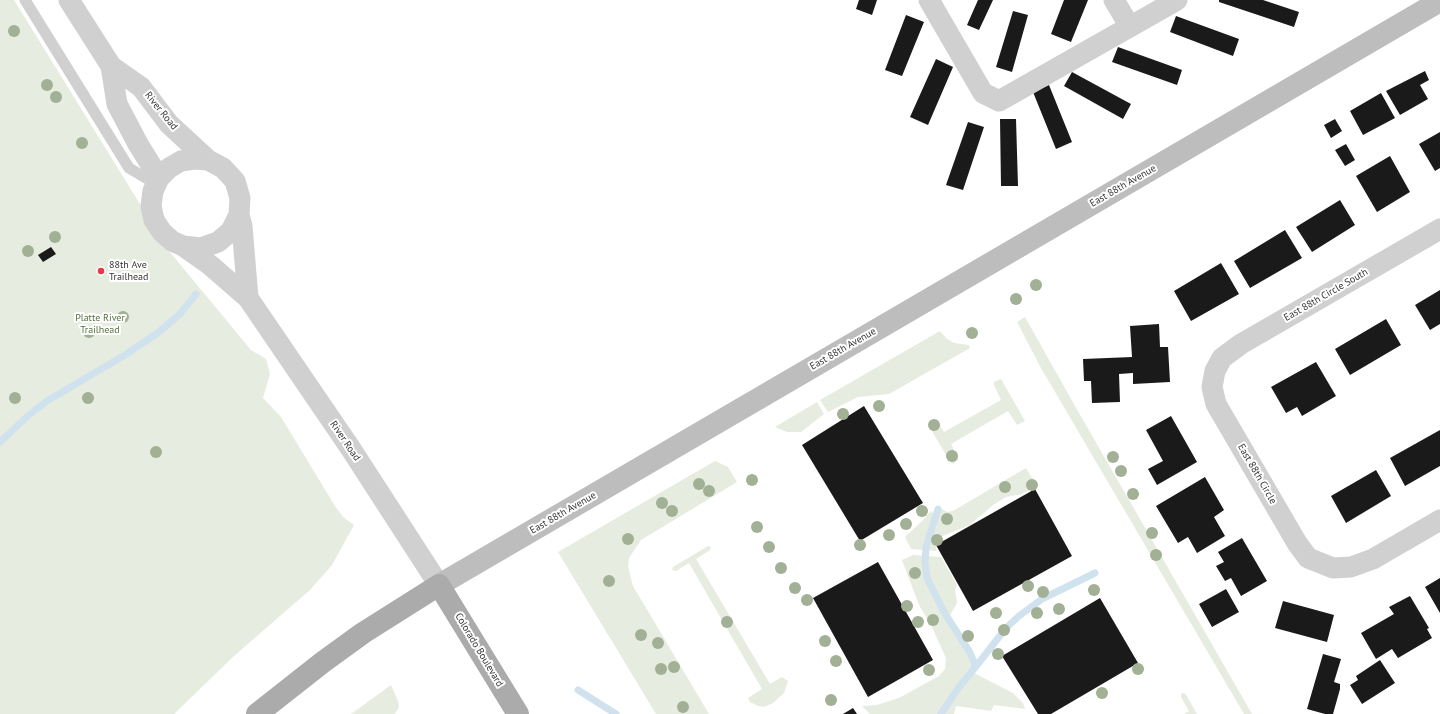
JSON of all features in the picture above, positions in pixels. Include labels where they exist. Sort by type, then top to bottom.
[{"type":"main road","name":"East 88th Avenue","points":[[257,714],[363,633],[439,585],[1440,1]]},
{"type":"main road","name":"Colorado Boulevard","points":[[439,585],[518,714]]},
{"type":"street","name":"River Road","points":[[69,0],[111,66],[141,87],[169,124],[208,160]]},
{"type":"street","points":[[929,0],[983,93],[999,100],[1177,0]]},
{"type":"street","points":[[1114,0],[1130,27]]},
{"type":"street","name":"River Road","points":[[111,66],[117,104],[158,181]]},
{"type":"street","points":[[194,159],[208,160],[224,168],[235,181],[240,198],[239,215],[231,231],[218,242],[201,248],[183,246],[172,241],[162,232],[154,220],[151,206],[153,191],[158,181],[169,168],[181,161],[194,159]]},
{"type":"street","name":"River Road","points":[[239,215],[242,226],[248,298]]},
{"type":"street","name":"East 88th Circle South","points":[[1217,366],[1222,358],[1241,344],[1440,229]]},
{"type":"street","name":"River Road","points":[[183,246],[210,265],[248,298],[351,449],[439,585]]},
{"type":"street","name":"East 88th Circle","points":[[1217,366],[1212,387],[1216,404],[1297,543],[1308,558],[1333,568],[1351,567],[1366,562],[1440,520]]},
{"type":"lane","points":[[25,0],[129,168],[158,181]]},
{"type":"green space","name":"Platte River Trailhead","points":[[0,0],[14,0],[169,251],[251,350],[266,359],[270,374],[263,398],[281,417],[335,506],[343,517],[354,525],[332,565],[310,590],[234,656],[174,714],[0,714]]},
{"type":"green space","points":[[1025,317],[1252,714],[1244,714],[1041,368],[1017,322]]},
{"type":"green space","points":[[940,331],[947,339],[954,343],[969,345],[970,348],[889,394],[858,397],[828,412],[820,400]]},
{"type":"green space","points":[[1001,379],[1025,421],[1017,425],[1008,411],[951,444],[958,458],[958,460],[953,464],[949,460],[929,426],[929,423],[936,420],[944,432],[1001,400],[994,382]]},
{"type":"green space","points":[[817,402],[824,414],[801,432],[787,432],[775,427]]},
{"type":"green space","points":[[715,461],[728,467],[737,482],[641,540],[629,558],[628,567],[633,586],[709,714],[656,714],[558,552]]},
{"type":"green space","points":[[1026,468],[1037,486],[1022,494],[1006,497],[993,505],[970,525],[940,537],[934,541],[937,551],[911,549],[905,537],[931,511],[933,513],[942,509],[947,512],[953,511]]},
{"type":"green space","points":[[708,546],[711,547],[710,550],[696,559],[770,684],[782,677],[788,681],[784,693],[773,703],[764,707],[750,702],[748,698],[762,689],[689,563],[676,571],[672,570],[673,567]]},
{"type":"green space","points":[[913,555],[941,557],[957,585],[955,590],[957,603],[950,615],[949,624],[967,650],[973,663],[974,673],[1013,693],[1023,703],[1025,709],[994,705],[991,711],[956,706],[954,714],[870,714],[862,706],[877,705],[899,698],[939,676],[945,669],[946,658],[931,625],[919,605],[902,560]]},
{"type":"green space","points":[[391,685],[399,707],[395,714],[351,714]]},
{"type":"green space","points":[[1184,693],[1197,714],[1184,714],[1189,711],[1181,697],[1181,694]]},
{"type":"building","points":[[859,0],[877,0],[872,15],[856,9]]},
{"type":"building","points":[[978,0],[993,0],[979,30],[967,25]]},
{"type":"building","points":[[1064,0],[1088,0],[1071,42],[1051,34]]},
{"type":"building","points":[[1219,0],[1263,0],[1299,12],[1294,27],[1219,2]]},
{"type":"building","points":[[1013,11],[1028,15],[1012,72],[996,67]]},
{"type":"building","points":[[906,15],[924,22],[902,76],[885,70]]},
{"type":"building","points":[[1176,16],[1239,39],[1233,56],[1170,32]]},
{"type":"building","points":[[1118,47],[1182,70],[1177,85],[1112,62]]},
{"type":"building","points":[[936,59],[953,67],[928,125],[910,117]]},
{"type":"building","points":[[1425,71],[1429,80],[1420,85],[1428,99],[1400,115],[1386,91]]},
{"type":"building","points":[[1072,72],[1131,104],[1123,119],[1064,86]]},
{"type":"building","points":[[1049,85],[1072,142],[1056,149],[1033,92]]},
{"type":"building","points":[[1381,93],[1395,118],[1363,135],[1350,111]]},
{"type":"building","points":[[1000,119],[1016,119],[1018,186],[1001,186]]},
{"type":"building","points":[[1335,119],[1342,131],[1331,138],[1324,125]]},
{"type":"building","points":[[968,122],[984,127],[963,190],[946,185]]},
{"type":"building","points":[[1440,132],[1440,168],[1435,171],[1419,144]]},
{"type":"building","points":[[1346,144],[1355,160],[1345,166],[1335,150]]},
{"type":"building","points":[[1390,156],[1410,192],[1377,212],[1356,176]]},
{"type":"building","points":[[1340,200],[1355,225],[1312,252],[1296,227]]},
{"type":"building","points":[[1285,230],[1302,258],[1250,288],[1234,261]]},
{"type":"building","points":[[51,247],[56,254],[43,262],[38,255]]},
{"type":"building","points":[[1221,263],[1239,294],[1191,321],[1174,291]]},
{"type":"building","points":[[1440,290],[1440,324],[1430,330],[1415,305]]},
{"type":"building","points":[[1386,319],[1401,345],[1350,375],[1335,349]]},
{"type":"building","points":[[1159,324],[1160,347],[1168,347],[1170,382],[1133,384],[1133,373],[1119,374],[1120,402],[1092,403],[1091,381],[1084,381],[1083,359],[1132,357],[1130,326]]},
{"type":"building","points":[[1316,362],[1336,396],[1302,416],[1297,407],[1286,413],[1271,387]]},
{"type":"building","points":[[864,406],[923,503],[860,541],[802,445]]},
{"type":"building","points":[[1171,416],[1197,462],[1157,485],[1148,469],[1163,461],[1146,430]]},
{"type":"building","points":[[1440,430],[1440,466],[1405,486],[1390,458]]},
{"type":"building","points":[[1376,470],[1391,496],[1346,523],[1331,496]]},
{"type":"building","points":[[1205,477],[1224,510],[1214,517],[1225,536],[1197,553],[1188,537],[1178,543],[1156,506]]},
{"type":"building","points":[[1035,489],[1072,556],[973,611],[936,545]]},
{"type":"building","points":[[1242,538],[1267,581],[1241,596],[1231,578],[1225,581],[1216,566],[1224,562],[1218,552]]},
{"type":"building","points":[[878,562],[933,660],[868,697],[813,598]]},
{"type":"building","points":[[1440,578],[1440,613],[1425,587]]},
{"type":"building","points":[[1226,589],[1239,612],[1212,627],[1199,604]]},
{"type":"building","points":[[1410,596],[1429,628],[1427,629],[1432,638],[1398,658],[1392,649],[1376,659],[1361,633],[1394,614],[1389,607]]},
{"type":"building","points":[[1100,598],[1138,663],[1051,714],[1038,714],[1002,656]]},
{"type":"building","points":[[1283,601],[1334,615],[1327,642],[1275,628]]},
{"type":"building","points":[[1323,654],[1341,659],[1334,682],[1340,684],[1340,689],[1333,714],[1325,714],[1307,709]]},
{"type":"building","points":[[1380,660],[1395,683],[1362,704],[1350,685],[1358,680],[1356,676]]},
{"type":"building","points":[[853,708],[857,714],[843,714]]},
{"type":"waterway","points":[[0,442],[30,414],[47,401],[125,355],[159,332],[180,314],[196,294]]},
{"type":"waterway","points":[[938,509],[926,547],[925,562],[927,578],[944,612],[969,651],[975,664],[974,669],[959,687],[941,714]]},
{"type":"waterway","points":[[974,669],[1006,628],[1019,616],[1042,599],[1095,573]]},
{"type":"waterway","points":[[578,690],[616,714]]},
{"type":"place","name":"88th Ave Trailhead","points":[[101,271]]}]
